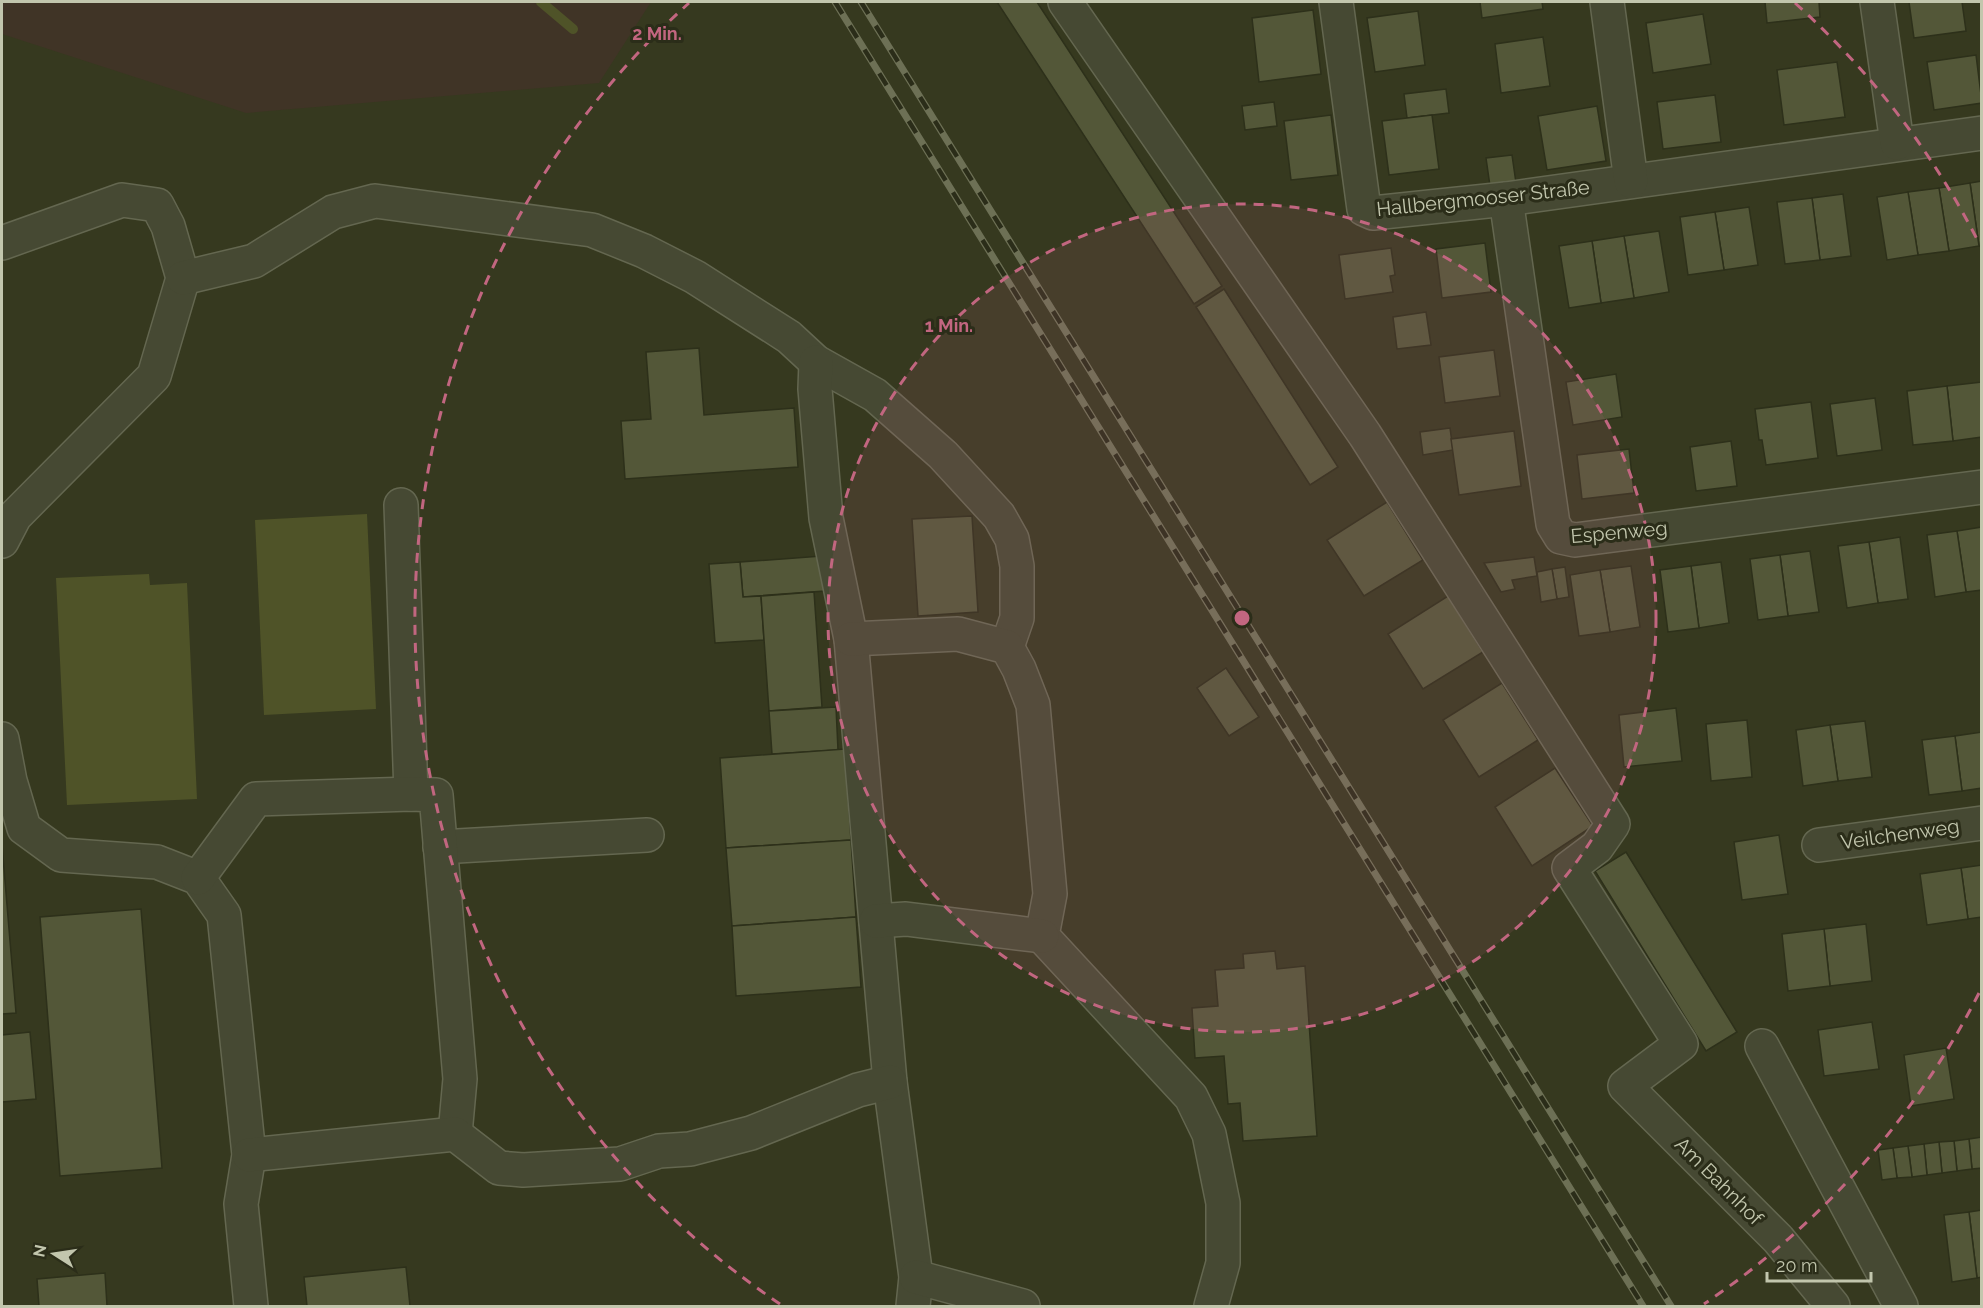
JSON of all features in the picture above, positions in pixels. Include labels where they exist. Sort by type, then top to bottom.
[{"type":"street","name":"Am Bahnhof","points":[[1065,2],[1365,435],[1613,824],[1597,848],[1569,868],[1681,1044],[1625,1086],[1778,1239],[1833,1306]]},
{"type":"street","name":"Hallbergmooser Straße","points":[[1336,2],[1364,209],[1373,213],[1506,199],[1982,133]]},
{"type":"street","points":[[1607,2],[1631,181]]},
{"type":"street","points":[[1877,2],[1897,143]]},
{"type":"street","name":"Espenweg","points":[[1506,199],[1553,524],[1561,537],[1575,540],[1982,487]]},
{"type":"street","points":[[2,242],[122,200],[157,205],[168,226],[183,278],[154,376],[15,516],[2,542]]},
{"type":"street","points":[[183,278],[255,261],[333,212],[375,201],[592,230],[644,251],[695,277],[789,337],[816,362],[874,395],[943,454],[999,516],[1012,539],[1017,566],[1017,618],[1007,647]]},
{"type":"street","points":[[816,362],[815,389],[826,518],[851,639],[890,1082],[914,1292],[1023,1306]]},
{"type":"street","points":[[401,506],[411,794]]},
{"type":"street","points":[[851,639],[958,634],[1007,647],[1019,669],[1033,705],[1050,894],[1042,936]]},
{"type":"street","points":[[2,739],[10,781],[24,828],[61,855],[157,862],[198,878],[224,915],[249,1155],[241,1204],[251,1306]]},
{"type":"street","points":[[198,878],[256,799],[436,795],[460,1079],[455,1134]]},
{"type":"street","name":"Veilchenweg","points":[[1819,845],[1982,823]]},
{"type":"street","points":[[440,847],[647,835]]},
{"type":"street","points":[[876,921],[906,919],[1042,936],[1191,1097],[1209,1134],[1223,1203],[1223,1263],[1211,1306]]},
{"type":"street","points":[[1761,1046],[1901,1306]]},
{"type":"street","points":[[249,1155],[455,1134],[499,1168],[523,1170],[620,1164],[659,1151],[690,1149],[751,1133],[858,1090],[890,1082]]},
{"type":"shaded area","points":[[2,2],[651,2],[599,83],[246,113],[2,34]]},
{"type":"shaded area","points":[[367,514],[376,709],[264,715],[255,520]]},
{"type":"shaded area","points":[[149,574],[150,585],[187,583],[197,799],[67,805],[56,578]]},
{"type":"building","points":[[997,2],[1037,2],[1222,286],[1194,304]]},
{"type":"building","points":[[1480,2],[1542,2],[1543,9],[1482,18]]},
{"type":"building","points":[[1765,2],[1819,2],[1820,17],[1767,23]]},
{"type":"building","points":[[1909,2],[1962,2],[1966,31],[1914,38]]},
{"type":"building","points":[[1313,10],[1321,74],[1259,82],[1252,18]]},
{"type":"building","points":[[1418,11],[1425,65],[1375,72],[1367,18]]},
{"type":"building","points":[[1703,14],[1711,64],[1653,73],[1646,23]]},
{"type":"building","points":[[1543,37],[1550,86],[1501,93],[1495,44]]},
{"type":"building","points":[[1976,55],[1982,103],[1934,110],[1927,62]]},
{"type":"building","points":[[1837,62],[1845,117],[1784,125],[1777,70]]},
{"type":"building","points":[[1446,89],[1449,113],[1407,118],[1404,94]]},
{"type":"building","points":[[1715,95],[1721,142],[1663,149],[1657,102]]},
{"type":"building","points":[[1274,102],[1277,126],[1245,130],[1242,106]]},
{"type":"building","points":[[1597,106],[1606,161],[1547,170],[1538,116]]},
{"type":"building","points":[[1331,115],[1338,175],[1291,180],[1284,121]]},
{"type":"building","points":[[1432,115],[1439,169],[1389,175],[1382,121]]},
{"type":"building","points":[[1512,155],[1516,183],[1490,186],[1486,158]]},
{"type":"building","points":[[1982,181],[1982,246],[1979,246],[1970,183]]},
{"type":"building","points":[[1970,183],[1979,246],[1949,251],[1939,188]]},
{"type":"building","points":[[1939,188],[1949,251],[1918,255],[1908,192]]},
{"type":"building","points":[[1908,192],[1918,255],[1887,260],[1877,197]]},
{"type":"building","points":[[1843,194],[1851,256],[1820,260],[1812,198]]},
{"type":"building","points":[[1812,198],[1820,260],[1785,264],[1777,202]]},
{"type":"building","points":[[1749,207],[1758,265],[1724,270],[1715,212]]},
{"type":"building","points":[[1715,212],[1724,270],[1688,275],[1680,217]]},
{"type":"building","points":[[1659,231],[1669,292],[1634,298],[1624,236]]},
{"type":"building","points":[[1624,236],[1634,298],[1601,303],[1592,241]]},
{"type":"building","points":[[1592,241],[1601,303],[1569,308],[1559,246]]},
{"type":"building","points":[[1485,243],[1491,292],[1442,298],[1436,249]]},
{"type":"building","points":[[1391,248],[1395,275],[1390,276],[1393,292],[1345,299],[1339,255]]},
{"type":"building","points":[[1224,289],[1338,467],[1310,485],[1196,307]]},
{"type":"building","points":[[1426,312],[1431,345],[1397,349],[1393,317]]},
{"type":"building","points":[[699,348],[704,415],[794,408],[798,467],[625,479],[621,421],[651,419],[646,352]]},
{"type":"building","points":[[1494,350],[1500,396],[1445,403],[1439,357]]},
{"type":"building","points":[[1616,374],[1622,417],[1573,425],[1566,382]]},
{"type":"building","points":[[1982,382],[1982,437],[1953,441],[1947,386]]},
{"type":"building","points":[[1947,386],[1953,441],[1913,445],[1907,391]]},
{"type":"building","points":[[1875,398],[1882,450],[1837,456],[1830,404]]},
{"type":"building","points":[[1811,402],[1818,458],[1766,465],[1762,440],[1759,440],[1755,409]]},
{"type":"building","points":[[1450,428],[1453,450],[1423,455],[1420,432]]},
{"type":"building","points":[[1514,431],[1521,486],[1459,495],[1451,439]]},
{"type":"building","points":[[1731,441],[1737,486],[1696,491],[1690,447]]},
{"type":"building","points":[[1629,449],[1634,493],[1582,499],[1577,455]]},
{"type":"building","points":[[1387,502],[1423,560],[1364,596],[1327,540]]},
{"type":"building","points":[[972,516],[978,612],[918,616],[912,519]]},
{"type":"building","points":[[1982,527],[1982,590],[1966,592],[1957,531]]},
{"type":"building","points":[[1957,531],[1966,592],[1935,597],[1927,535]]},
{"type":"building","points":[[1900,537],[1908,599],[1878,603],[1869,542]]},
{"type":"building","points":[[1869,542],[1878,603],[1847,608],[1838,546]]},
{"type":"building","points":[[1810,551],[1819,612],[1788,616],[1780,555]]},
{"type":"building","points":[[1780,555],[1788,616],[1758,620],[1750,559]]},
{"type":"building","points":[[822,556],[825,591],[743,597],[740,562]]},
{"type":"building","points":[[1534,557],[1537,576],[1512,580],[1515,589],[1501,592],[1484,563]]},
{"type":"building","points":[[740,562],[743,597],[761,596],[764,640],[715,643],[709,564]]},
{"type":"building","points":[[1721,562],[1729,623],[1699,628],[1691,566]]},
{"type":"building","points":[[1631,566],[1640,627],[1610,632],[1600,570]]},
{"type":"building","points":[[1691,566],[1699,628],[1668,632],[1660,570]]},
{"type":"building","points":[[1565,567],[1569,597],[1557,599],[1552,569]]},
{"type":"building","points":[[1552,569],[1557,599],[1541,602],[1537,572]]},
{"type":"building","points":[[1600,570],[1610,632],[1579,636],[1570,575]]},
{"type":"building","points":[[814,592],[822,707],[769,711],[761,596]]},
{"type":"building","points":[[1448,596],[1483,652],[1423,689],[1388,634]]},
{"type":"building","points":[[1226,668],[1259,717],[1229,736],[1197,688]]},
{"type":"building","points":[[1502,683],[1538,740],[1479,777],[1443,720]]},
{"type":"building","points":[[836,707],[838,750],[772,754],[769,711]]},
{"type":"building","points":[[1676,708],[1682,761],[1624,767],[1619,715]]},
{"type":"building","points":[[1747,720],[1752,777],[1711,781],[1706,724]]},
{"type":"building","points":[[1865,721],[1872,777],[1838,781],[1830,725]]},
{"type":"building","points":[[1830,725],[1838,781],[1803,786],[1796,730]]},
{"type":"building","points":[[1982,732],[1982,788],[1962,791],[1955,736]]},
{"type":"building","points":[[1955,736],[1962,791],[1929,795],[1922,740]]},
{"type":"building","points":[[845,749],[851,840],[726,848],[720,758]]},
{"type":"building","points":[[1555,768],[1593,826],[1532,866],[1495,807]]},
{"type":"building","points":[[1779,835],[1788,894],[1742,900],[1734,842]]},
{"type":"building","points":[[851,840],[856,917],[732,926],[726,848]]},
{"type":"building","points":[[2,845],[16,1013],[2,1014]]},
{"type":"building","points":[[1626,852],[1737,1032],[1706,1051],[1595,871]]},
{"type":"building","points":[[1982,865],[1982,917],[1968,919],[1961,868]]},
{"type":"building","points":[[1961,868],[1968,919],[1927,925],[1920,874]]},
{"type":"building","points":[[141,909],[162,1168],[60,1176],[40,917]]},
{"type":"building","points":[[856,917],[861,987],[736,996],[732,926]]},
{"type":"building","points":[[1866,924],[1872,981],[1830,986],[1824,929]]},
{"type":"building","points":[[1824,929],[1830,986],[1788,991],[1782,934]]},
{"type":"building","points":[[1275,951],[1277,969],[1305,966],[1317,1136],[1243,1141],[1240,1103],[1228,1104],[1224,1056],[1195,1058],[1192,1008],[1218,1006],[1215,970],[1244,968],[1243,954]]},
{"type":"building","points":[[1872,1022],[1879,1069],[1824,1076],[1818,1030]]},
{"type":"building","points":[[30,1032],[36,1099],[2,1102],[2,1035]]},
{"type":"building","points":[[1946,1048],[1954,1099],[1911,1106],[1904,1055]]},
{"type":"building","points":[[1982,1137],[1982,1168],[1972,1169],[1969,1139]]},
{"type":"building","points":[[1969,1139],[1972,1169],[1957,1171],[1954,1141]]},
{"type":"building","points":[[1954,1141],[1957,1171],[1942,1173],[1939,1142]]},
{"type":"building","points":[[1939,1142],[1942,1173],[1927,1175],[1924,1144]]},
{"type":"building","points":[[1924,1144],[1927,1175],[1912,1177],[1908,1146]]},
{"type":"building","points":[[1908,1146],[1912,1177],[1897,1178],[1893,1148]]},
{"type":"building","points":[[1893,1148],[1897,1178],[1882,1180],[1878,1150]]},
{"type":"building","points":[[1982,1210],[1982,1277],[1977,1278],[1969,1212]]},
{"type":"building","points":[[1969,1212],[1977,1278],[1952,1282],[1944,1215]]},
{"type":"building","points":[[406,1267],[410,1306],[307,1306],[304,1277]]},
{"type":"building","points":[[105,1273],[107,1306],[39,1306],[37,1279]]},
{"type":"waterway","points":[[541,2],[573,29]]},
{"type":"railway","points":[[835,2],[1643,1306]]},
{"type":"railway","points":[[861,2],[1671,1306]]}]
